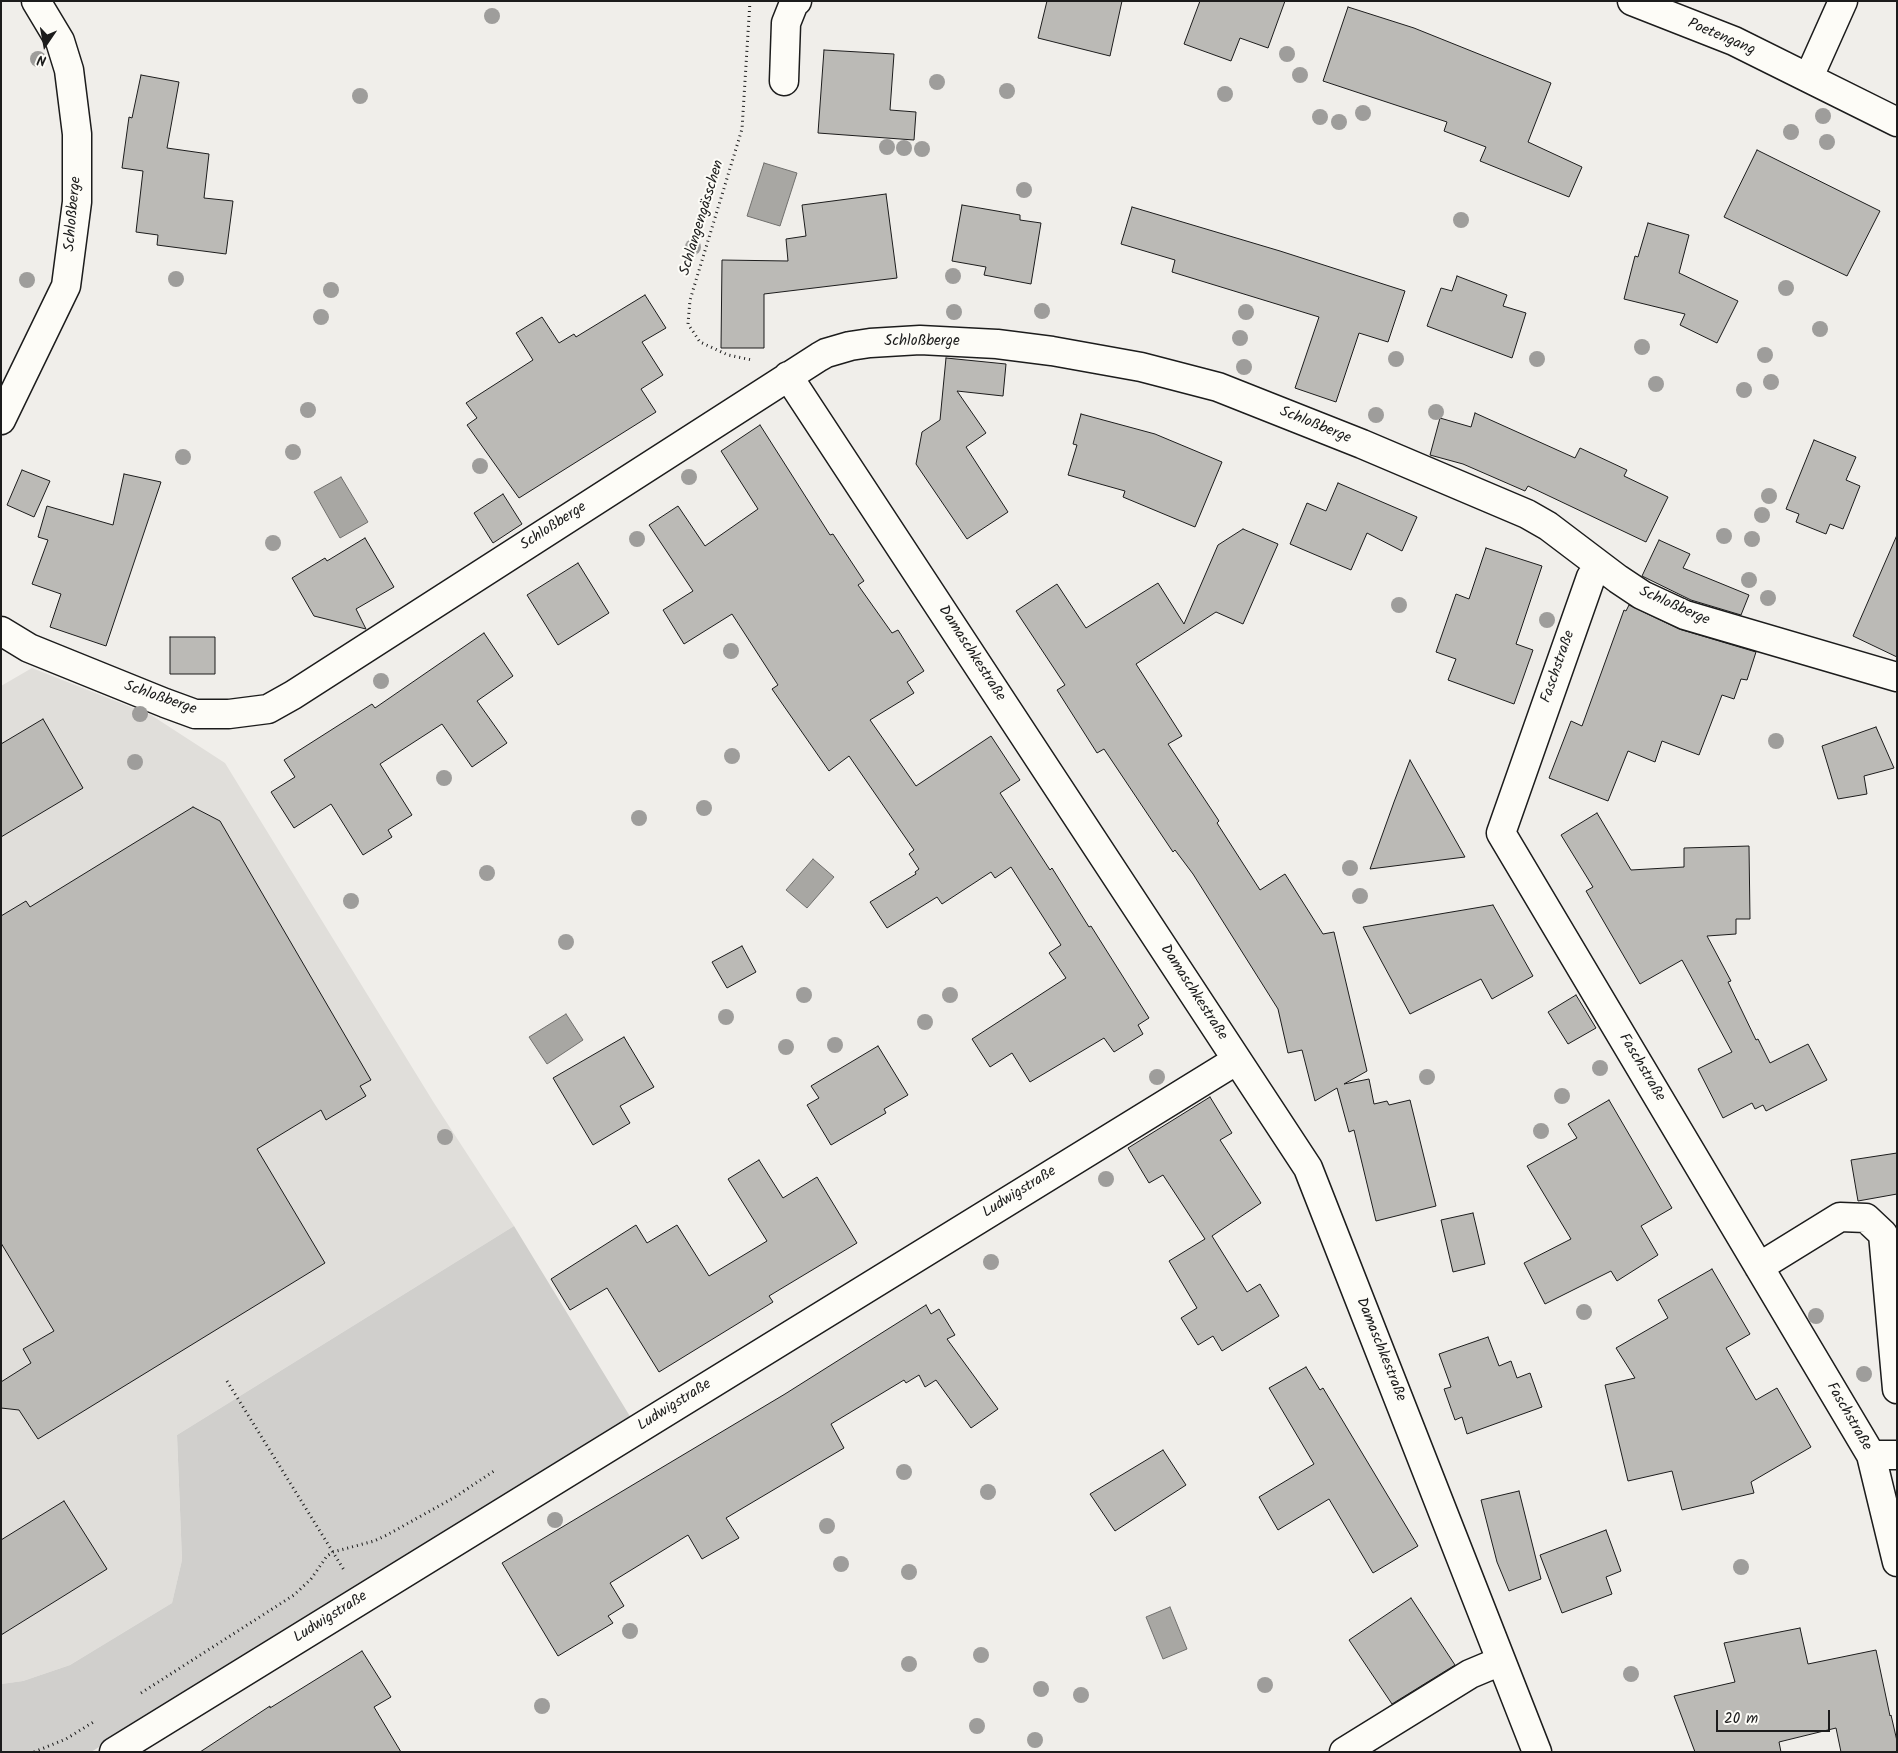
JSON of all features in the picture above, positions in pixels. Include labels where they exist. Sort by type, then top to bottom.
[{"type":"street","name":"Schloßberge","points":[[1,420],[66,286],[77,202],[77,134],[69,70],[60,41],[36,1]]},
{"type":"street","points":[[784,81],[786,23],[797,1]]},
{"type":"street","name":"Poetengang","points":[[1632,1],[1734,42],[1809,77],[1897,122]]},
{"type":"street","points":[[1809,77],[1843,1]]},
{"type":"street","name":"Schloßberge","points":[[1,631],[29,648],[194,714],[228,714],[268,709],[293,695],[826,353],[870,343],[920,340],[997,344],[1084,356],[1157,370],[1218,387],[1516,509],[1548,526],[1599,566],[1642,595],[1684,615],[1897,677]]},
{"type":"street","name":"Damaschkestraße","points":[[788,376],[1312,1176],[1537,1752]]},
{"type":"street","name":"Faschstraße","points":[[1599,566],[1591,578],[1501,834],[1759,1267],[1884,1455],[1897,1562]]},
{"type":"street","name":"Ludwigstraße","points":[[114,1752],[1237,1060]]},
{"type":"street","points":[[1759,1267],[1840,1217],[1866,1218],[1883,1234],[1897,1389]]},
{"type":"street","points":[[1344,1752],[1470,1674],[1501,1661]]},
{"type":"path","name":"Schlangengässchen","points":[[750,1],[742,129],[690,300],[688,324],[700,342],[728,355],[770,363],[788,376]]},
{"type":"path","points":[[227,1381],[362,1599]]},
{"type":"path","points":[[140,1693],[294,1595],[311,1579],[332,1552],[374,1541],[387,1535],[455,1497],[494,1471]]},
{"type":"path","points":[[34,1752],[66,1739],[99,1719]]},
{"type":"shaded area","points":[[764,163],[797,173],[780,226],[747,216]]},
{"type":"shaded area","points":[[341,477],[368,522],[340,538],[314,492]]},
{"type":"shaded area","points":[[32,668],[151,715],[225,763],[434,1103],[514,1226],[177,1435],[182,1560],[172,1603],[70,1665],[23,1681],[1,1684],[1,686]]},
{"type":"shaded area","points":[[813,859],[834,877],[807,908],[786,890]]},
{"type":"shaded area","points":[[566,1014],[583,1040],[547,1064],[529,1037]]},
{"type":"shaded area","points":[[514,1226],[631,1418],[91,1752],[1,1752],[1,1684],[23,1681],[70,1665],[172,1603],[182,1560],[177,1435]]},
{"type":"shaded area","points":[[1170,1607],[1187,1649],[1163,1659],[1146,1617]]},
{"type":"building","points":[[1047,1],[1122,1],[1110,56],[1038,38]]},
{"type":"building","points":[[1200,1],[1285,1],[1268,48],[1240,38],[1231,61],[1184,44]]},
{"type":"building","points":[[1348,7],[1414,28],[1551,83],[1528,142],[1582,167],[1569,197],[1480,161],[1486,147],[1444,131],[1447,122],[1323,81]]},
{"type":"building","points":[[824,50],[894,54],[890,110],[916,112],[914,140],[818,133]]},
{"type":"building","points":[[141,75],[179,82],[167,148],[209,154],[204,198],[233,201],[226,254],[157,245],[158,235],[136,232],[143,171],[122,168],[129,117],[132,118]]},
{"type":"building","points":[[1757,150],[1880,211],[1847,276],[1724,217]]},
{"type":"building","points":[[886,194],[897,278],[764,294],[764,348],[721,348],[722,260],[788,261],[786,239],[806,236],[802,205]]},
{"type":"building","points":[[962,205],[1020,215],[1020,220],[1041,223],[1031,284],[984,275],[986,267],[952,261]]},
{"type":"building","points":[[1132,207],[1405,291],[1388,342],[1359,333],[1336,402],[1295,388],[1319,317],[1172,272],[1175,260],[1121,244]]},
{"type":"building","points":[[1648,223],[1689,235],[1679,273],[1738,301],[1717,343],[1680,325],[1685,314],[1624,299],[1635,256],[1638,257]]},
{"type":"building","points":[[1457,276],[1507,295],[1503,306],[1526,313],[1512,358],[1427,326],[1441,288],[1452,291]]},
{"type":"building","points":[[645,295],[666,328],[642,342],[663,375],[641,389],[656,412],[519,498],[467,425],[477,418],[466,403],[533,360],[516,333],[542,317],[559,343],[574,334],[576,337]]},
{"type":"building","points":[[946,358],[1006,364],[1003,396],[957,391],[986,433],[966,447],[1008,512],[967,539],[916,464],[922,432],[940,420]]},
{"type":"building","points":[[1475,413],[1575,458],[1580,448],[1627,470],[1624,476],[1668,497],[1646,542],[1528,486],[1525,491],[1463,464],[1430,455],[1440,418],[1471,427]]},
{"type":"building","points":[[1081,414],[1155,434],[1222,462],[1195,527],[1123,497],[1125,491],[1068,475],[1077,445],[1073,444]]},
{"type":"building","points":[[760,425],[830,535],[833,534],[864,581],[858,585],[892,633],[898,630],[924,671],[907,682],[914,693],[870,720],[916,786],[991,736],[1020,780],[1000,793],[1050,870],[1052,868],[1089,927],[1091,926],[1149,1018],[1138,1025],[1143,1034],[1114,1052],[1104,1038],[1030,1082],[1012,1053],[990,1067],[972,1039],[1066,978],[1049,953],[1061,945],[1011,867],[995,878],[991,872],[942,904],[937,897],[887,928],[870,902],[916,874],[915,872],[919,869],[909,854],[914,850],[849,756],[829,771],[772,689],[778,685],[732,614],[684,644],[663,610],[693,591],[649,525],[678,506],[705,546],[758,509],[721,451]]},
{"type":"building","points":[[1814,440],[1856,457],[1846,480],[1860,486],[1843,529],[1830,524],[1826,534],[1796,522],[1799,514],[1786,509]]},
{"type":"building","points":[[22,470],[50,481],[34,517],[7,505]]},
{"type":"building","points":[[124,474],[161,482],[106,646],[50,627],[61,594],[32,584],[48,540],[38,537],[47,506],[113,525]]},
{"type":"building","points":[[1338,483],[1417,517],[1402,551],[1367,533],[1351,570],[1290,544],[1307,503],[1326,511]]},
{"type":"building","points":[[503,494],[522,524],[493,543],[474,513]]},
{"type":"building","points":[[1243,529],[1278,544],[1243,624],[1216,612],[1136,664],[1182,736],[1168,744],[1219,821],[1217,823],[1260,890],[1285,874],[1323,934],[1334,932],[1367,1071],[1344,1084],[1369,1079],[1374,1104],[1387,1101],[1389,1105],[1410,1100],[1436,1206],[1376,1221],[1354,1130],[1349,1132],[1337,1088],[1315,1101],[1302,1050],[1288,1053],[1278,1009],[1193,874],[1175,850],[1173,852],[1104,749],[1097,753],[1057,690],[1065,685],[1016,611],[1057,584],[1086,628],[1158,583],[1184,624],[1218,545]]},
{"type":"building","points":[[1897,535],[1897,657],[1853,636]]},
{"type":"building","points":[[365,538],[394,587],[356,609],[366,629],[314,616],[292,578],[325,558],[327,561]]},
{"type":"building","points":[[1659,540],[1690,554],[1683,568],[1749,595],[1741,615],[1691,600],[1642,576]]},
{"type":"building","points":[[1486,548],[1542,566],[1516,644],[1533,650],[1514,704],[1448,680],[1456,659],[1436,652],[1456,594],[1469,599]]},
{"type":"building","points":[[578,563],[609,613],[558,645],[527,595]]},
{"type":"building","points":[[1629,605],[1679,629],[1756,652],[1747,680],[1741,679],[1734,699],[1722,695],[1699,755],[1662,741],[1655,762],[1628,751],[1608,801],[1549,778],[1571,721],[1582,726],[1624,610],[1626,611]]},
{"type":"building","points":[[484,633],[513,676],[477,701],[507,743],[472,767],[442,724],[380,764],[412,815],[388,830],[392,837],[363,855],[331,804],[294,828],[271,792],[295,777],[284,760],[372,704],[375,708]]},
{"type":"building","points":[[170,637],[215,637],[215,674],[170,674]]},
{"type":"building","points":[[43,719],[83,788],[1,837],[1,744]]},
{"type":"building","points":[[1876,727],[1894,768],[1864,776],[1867,794],[1838,799],[1822,746]]},
{"type":"building","points":[[1410,760],[1465,857],[1370,869],[1394,802]]},
{"type":"building","points":[[193,807],[220,821],[371,1080],[360,1086],[366,1096],[326,1120],[321,1110],[257,1149],[325,1263],[38,1439],[19,1410],[1,1408],[1,1382],[31,1363],[23,1349],[54,1331],[1,1243],[1,916],[26,901],[30,907]]},
{"type":"building","points":[[1597,813],[1631,870],[1684,867],[1684,848],[1749,846],[1750,919],[1736,919],[1736,934],[1707,936],[1731,981],[1728,982],[1756,1040],[1758,1039],[1770,1063],[1808,1044],[1827,1080],[1766,1111],[1763,1105],[1755,1109],[1752,1103],[1723,1118],[1698,1069],[1732,1052],[1682,960],[1640,984],[1586,891],[1593,887],[1561,835]]},
{"type":"building","points":[[1493,905],[1533,976],[1492,999],[1481,979],[1410,1014],[1363,927]]},
{"type":"building","points":[[742,946],[756,972],[727,988],[712,962]]},
{"type":"building","points":[[1576,995],[1596,1028],[1568,1044],[1548,1012]]},
{"type":"building","points":[[624,1037],[654,1087],[620,1106],[630,1123],[593,1145],[553,1078]]},
{"type":"building","points":[[878,1046],[908,1095],[884,1109],[886,1113],[831,1145],[807,1105],[819,1098],[811,1086]]},
{"type":"building","points":[[1210,1097],[1232,1133],[1220,1140],[1261,1203],[1212,1236],[1247,1292],[1260,1284],[1279,1316],[1222,1351],[1213,1336],[1198,1345],[1181,1318],[1197,1308],[1169,1261],[1205,1239],[1163,1175],[1149,1183],[1128,1148]]},
{"type":"building","points":[[1609,1100],[1672,1208],[1641,1226],[1658,1255],[1617,1281],[1611,1271],[1545,1304],[1524,1263],[1571,1239],[1527,1166],[1577,1138],[1568,1124]]},
{"type":"building","points":[[1897,1153],[1897,1194],[1858,1201],[1851,1160]]},
{"type":"building","points":[[759,1160],[783,1198],[817,1177],[857,1243],[769,1296],[773,1302],[659,1372],[607,1288],[570,1310],[551,1279],[636,1225],[647,1243],[677,1225],[709,1276],[767,1241],[728,1179]]},
{"type":"building","points":[[1473,1213],[1485,1264],[1453,1272],[1441,1220]]},
{"type":"building","points":[[1712,1269],[1750,1334],[1726,1348],[1756,1400],[1777,1388],[1811,1447],[1751,1482],[1754,1493],[1682,1510],[1672,1471],[1628,1481],[1605,1385],[1635,1378],[1616,1348],[1668,1318],[1658,1300]]},
{"type":"building","points":[[926,1305],[931,1314],[939,1309],[955,1335],[947,1339],[998,1409],[971,1428],[936,1380],[925,1387],[919,1375],[906,1383],[904,1380],[831,1424],[844,1448],[726,1518],[739,1538],[702,1559],[688,1535],[610,1583],[624,1606],[608,1616],[613,1623],[558,1656],[502,1563],[785,1394]]},
{"type":"building","points":[[1488,1337],[1499,1366],[1511,1361],[1517,1378],[1530,1373],[1542,1407],[1467,1434],[1462,1417],[1455,1420],[1444,1389],[1451,1387],[1439,1354]]},
{"type":"building","points":[[1306,1367],[1320,1390],[1323,1388],[1418,1546],[1373,1573],[1329,1499],[1278,1530],[1259,1497],[1314,1464],[1269,1388]]},
{"type":"building","points":[[1163,1450],[1186,1485],[1115,1531],[1090,1494]]},
{"type":"building","points":[[1519,1491],[1541,1579],[1509,1591],[1497,1562],[1481,1500]]},
{"type":"building","points":[[64,1501],[107,1569],[1,1635],[1,1540]]},
{"type":"building","points":[[1606,1530],[1621,1571],[1606,1577],[1612,1594],[1562,1613],[1540,1555]]},
{"type":"building","points":[[1411,1598],[1455,1665],[1392,1704],[1349,1640]]},
{"type":"building","points":[[1800,1628],[1808,1664],[1876,1650],[1897,1741],[1897,1752],[1841,1752],[1836,1728],[1779,1742],[1781,1752],[1695,1752],[1674,1696],[1735,1682],[1724,1643]]},
{"type":"building","points":[[362,1651],[391,1697],[374,1707],[401,1752],[200,1752],[270,1706],[270,1708]]}]
